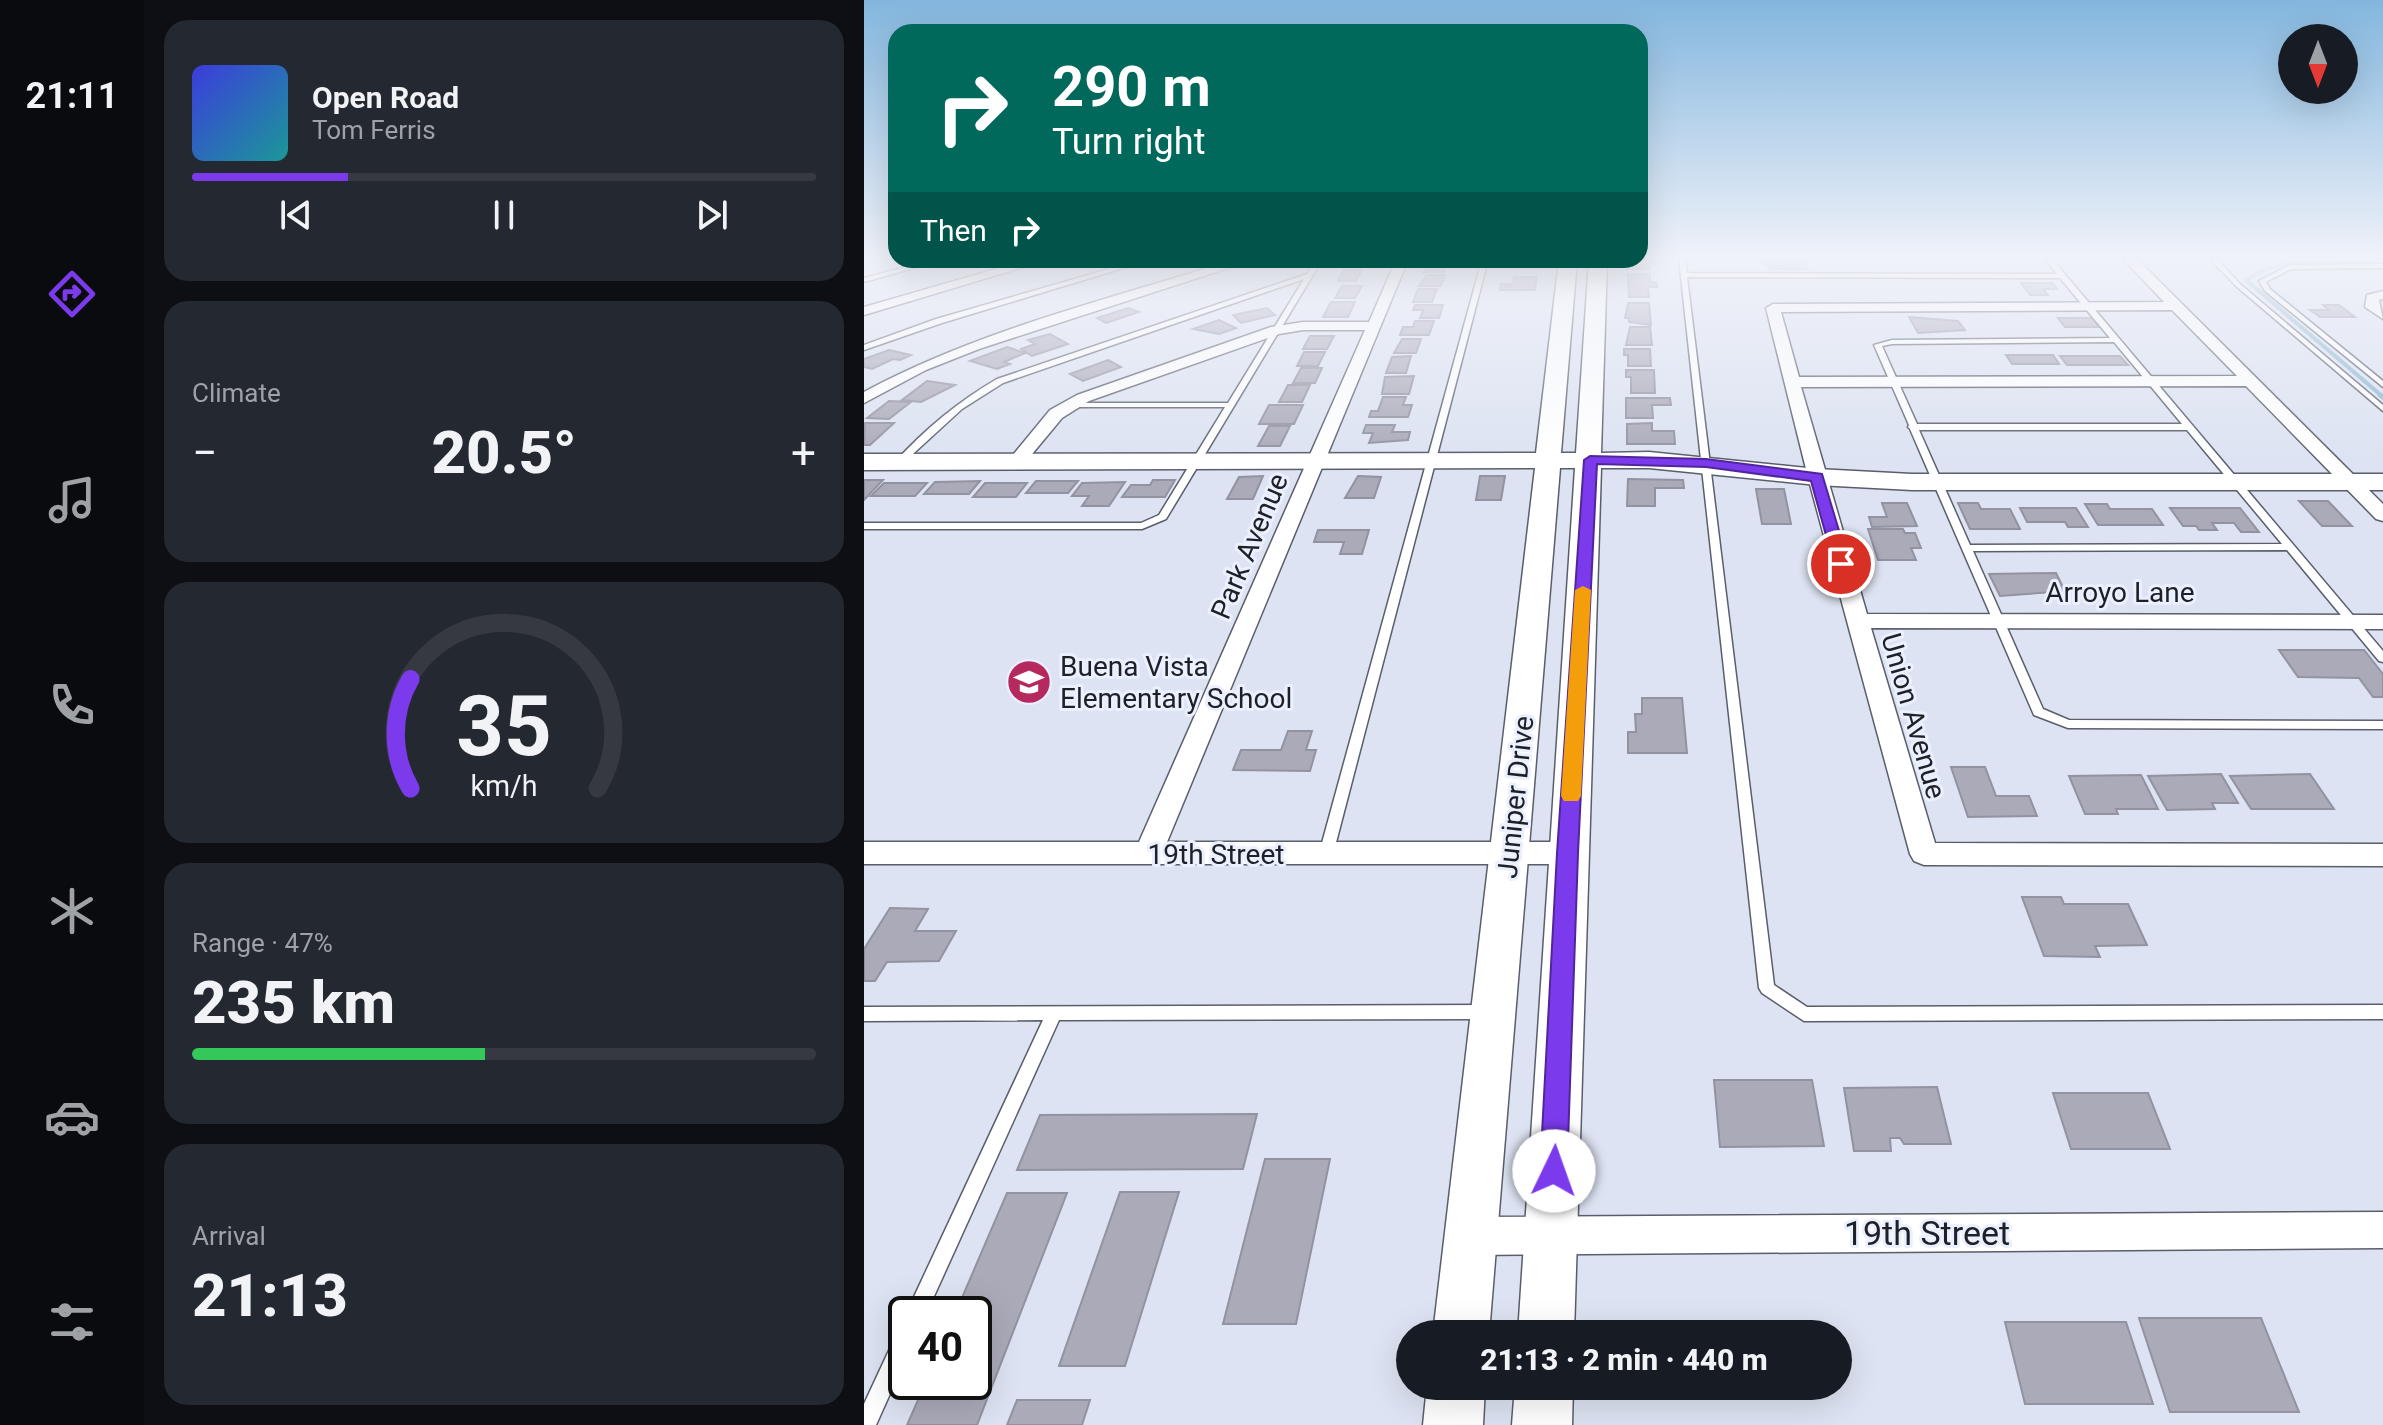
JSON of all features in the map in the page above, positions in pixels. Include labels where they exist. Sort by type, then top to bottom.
[{"type":"street","points":[[864,398],[921,367],[1039,326]]},
{"type":"street","points":[[1017,461],[1056,414],[1068,405],[1276,330],[1303,326],[1373,326]]},
{"type":"street","name":"Park Avenue","points":[[1148,854],[1373,326]]},
{"type":"street","name":"Juniper Drive","points":[[1462,1320],[1548,460],[1572,326]]},
{"type":"street","name":"Juniper Drive","points":[[1547,1320],[1590,460],[1584,326]]},
{"type":"street","name":"Union Avenue","points":[[1778,326],[1817,477],[1924,854],[2383,855]]},
{"type":"street","points":[[2196,326],[2383,515]]},
{"type":"street","points":[[1794,382],[2252,381]]},
{"type":"street","points":[[864,462],[1590,460],[1706,463],[1817,477],[1937,482],[2383,482]]},
{"type":"street","name":"Arroyo Lane","points":[[1857,621],[2383,622]]},
{"type":"street","name":"19th Street","points":[[864,853],[1568,853]]},
{"type":"street","name":"19th Street","points":[[1470,1236],[2383,1230]]},
{"type":"street","points":[[1453,1425],[1455,1400]]},
{"type":"street","points":[[1542,1425],[1543,1400]]},
{"type":"lane","points":[[864,348],[926,326]]},
{"type":"lane","points":[[899,462],[949,414],[973,395],[1000,381],[1162,326]]},
{"type":"lane","points":[[864,526],[1142,526],[1163,517],[1279,326]]},
{"type":"lane","points":[[1326,854],[1468,326]]},
{"type":"lane","points":[[1690,326],[1767,988],[1804,1014],[2383,1012]]},
{"type":"lane","points":[[2104,326],[2383,658]]},
{"type":"lane","points":[[2285,326],[2383,409]]},
{"type":"lane","points":[[2310,326],[2383,385]]},
{"type":"lane","points":[[2116,340],[1892,342],[1878,345],[2038,712],[2068,724],[2383,725]]},
{"type":"lane","points":[[1068,405],[1231,405]]},
{"type":"lane","points":[[1912,427],[2190,427]]},
{"type":"lane","points":[[1967,548],[2290,547]]},
{"type":"lane","points":[[864,1014],[1493,1012]]},
{"type":"lane","points":[[924,1296],[1054,1013]]},
{"type":"lane","points":[[865,1425],[888,1375]]},
{"type":"building","points":[[1203,326],[1236,328],[1219,334],[1193,329]]},
{"type":"building","points":[[1432,326],[1429,335],[1400,335],[1403,327]]},
{"type":"building","points":[[1914,326],[1962,326],[1965,330],[1918,333]]},
{"type":"building","points":[[2064,326],[2099,327],[2065,327]]},
{"type":"building","points":[[1630,327],[1650,327],[1652,345],[1626,345]]},
{"type":"building","points":[[1050,334],[1068,344],[1032,356],[1021,349],[1035,344],[1028,340]]},
{"type":"building","points":[[1310,336],[1334,336],[1327,349],[1303,349]]},
{"type":"building","points":[[1402,339],[1421,339],[1416,353],[1394,353]]},
{"type":"building","points":[[1007,347],[1025,353],[1004,362],[1010,364],[997,369],[970,361]]},
{"type":"building","points":[[1624,349],[1650,349],[1651,366],[1628,366],[1628,355],[1624,355]]},
{"type":"building","points":[[889,350],[911,355],[872,369],[864,367],[864,359]]},
{"type":"building","points":[[1304,352],[1325,352],[1318,366],[1297,366]]},
{"type":"building","points":[[2006,355],[2053,355],[2059,364],[2012,364]]},
{"type":"building","points":[[1411,356],[1406,373],[1386,373],[1392,357]]},
{"type":"building","points":[[2060,356],[2120,356],[2128,365],[2067,365]]},
{"type":"building","points":[[1108,360],[1121,367],[1083,381],[1070,374]]},
{"type":"building","points":[[1301,368],[1322,368],[1315,383],[1293,383]]},
{"type":"building","points":[[1626,370],[1654,370],[1655,393],[1631,393],[1631,377],[1626,377]]},
{"type":"building","points":[[1414,376],[1409,394],[1382,394],[1385,377]]},
{"type":"building","points":[[927,381],[955,385],[921,402],[902,400]]},
{"type":"building","points":[[1288,385],[1310,385],[1302,402],[1279,402]]},
{"type":"building","points":[[1383,397],[1406,397],[1403,405],[1412,405],[1408,417],[1369,417],[1371,411],[1378,411]]},
{"type":"building","points":[[1626,398],[1670,398],[1671,405],[1652,405],[1653,418],[1626,418]]},
{"type":"building","points":[[889,401],[911,402],[889,419],[867,418]]},
{"type":"building","points":[[1269,405],[1303,405],[1294,424],[1259,424]]},
{"type":"building","points":[[865,423],[894,423],[870,445],[864,445]]},
{"type":"building","points":[[1652,423],[1652,431],[1674,431],[1675,444],[1627,444],[1627,424]]},
{"type":"building","points":[[1366,425],[1395,425],[1392,432],[1410,432],[1408,440],[1369,443],[1373,433],[1363,433]]},
{"type":"building","points":[[1269,426],[1290,426],[1280,446],[1258,446]]},
{"type":"building","points":[[1263,476],[1253,499],[1227,499],[1239,477]]},
{"type":"building","points":[[1358,476],[1381,477],[1374,498],[1345,498]]},
{"type":"building","points":[[1480,476],[1505,476],[1501,500],[1476,500]]},
{"type":"building","points":[[1628,479],[1683,480],[1684,488],[1655,488],[1655,506],[1627,506]]},
{"type":"building","points":[[864,480],[883,480],[864,500]]},
{"type":"building","points":[[1153,480],[1175,480],[1165,497],[1122,497],[1131,485],[1150,485]]},
{"type":"building","points":[[980,481],[969,494],[924,494],[935,482]]},
{"type":"building","points":[[1036,481],[1078,481],[1068,493],[1026,493]]},
{"type":"building","points":[[1125,482],[1109,506],[1082,506],[1089,496],[1072,496],[1082,483]]},
{"type":"building","points":[[884,483],[927,483],[915,496],[871,496]]},
{"type":"building","points":[[985,483],[1027,483],[1016,497],[973,497]]},
{"type":"building","points":[[1756,489],[1784,489],[1791,524],[1762,524]]},
{"type":"building","points":[[2299,501],[2328,501],[2352,526],[2322,526]]},
{"type":"building","points":[[1882,503],[1907,503],[1917,526],[1872,527],[1869,517],[1887,517]]},
{"type":"building","points":[[1958,503],[1978,503],[1981,509],[2010,509],[2020,529],[1970,529]]},
{"type":"building","points":[[2085,504],[2107,504],[2110,509],[2152,509],[2163,525],[2098,525]]},
{"type":"building","points":[[2020,508],[2076,508],[2088,527],[2068,527],[2065,522],[2027,522]]},
{"type":"building","points":[[2170,508],[2240,508],[2259,532],[2241,532],[2234,523],[2212,523],[2217,530],[2183,526]]},
{"type":"building","points":[[1868,529],[1903,529],[1905,533],[1915,533],[1921,548],[1911,548],[1916,560],[1878,560]]},
{"type":"building","points":[[1318,530],[1369,530],[1362,554],[1340,554],[1344,542],[1314,542]]},
{"type":"building","points":[[2056,573],[2065,591],[2000,596],[1989,574]]},
{"type":"building","points":[[2279,650],[2364,650],[2383,674],[2383,697],[2373,697],[2359,678],[2298,677]]},
{"type":"building","points":[[1642,698],[1682,698],[1687,753],[1628,753],[1628,732],[1636,732],[1635,714],[1642,714]]},
{"type":"building","points":[[1288,731],[1312,731],[1306,750],[1316,750],[1310,771],[1233,770],[1241,750],[1281,750]]},
{"type":"building","points":[[1951,767],[1985,767],[1996,796],[2029,796],[2037,816],[1968,817]]},
{"type":"building","points":[[2221,774],[2238,803],[2212,803],[2215,809],[2167,810],[2148,776]]},
{"type":"building","points":[[2310,774],[2334,809],[2251,809],[2230,776]]},
{"type":"building","points":[[2141,775],[2158,809],[2116,809],[2118,814],[2085,814],[2069,776]]},
{"type":"building","points":[[2022,897],[2061,897],[2064,904],[2128,904],[2147,945],[2095,946],[2100,957],[2044,956]]},
{"type":"building","points":[[890,908],[928,909],[915,931],[956,931],[939,961],[887,962],[875,981],[864,981],[864,949]]},
{"type":"building","points":[[1714,1080],[1812,1080],[1824,1146],[1720,1147]]},
{"type":"building","points":[[1937,1087],[1951,1144],[1904,1144],[1900,1138],[1890,1138],[1891,1151],[1854,1151],[1844,1088]]},
{"type":"building","points":[[2053,1093],[2148,1093],[2170,1149],[2071,1149]]},
{"type":"building","points":[[1257,1114],[1243,1169],[1017,1170],[1040,1115]]},
{"type":"building","points":[[1265,1159],[1330,1159],[1296,1324],[1223,1324]]},
{"type":"building","points":[[1120,1192],[1179,1192],[1125,1366],[1059,1366]]},
{"type":"building","points":[[1007,1193],[1067,1193],[992,1386],[992,1296],[963,1296]]},
{"type":"building","points":[[2139,1318],[2261,1318],[2299,1412],[2170,1412]]},
{"type":"building","points":[[2005,1322],[2126,1322],[2153,1404],[2025,1404]]},
{"type":"building","points":[[918,1400],[987,1400],[977,1425],[907,1425]]},
{"type":"building","points":[[1017,1400],[1090,1400],[1082,1425],[1007,1425]]},
{"type":"waterway","points":[[2299,326],[2383,397],[2380,395]]},
{"type":"slow traffic","points":[[1571,796],[1583,590]]},
{"type":"place","name":"Buena Vista Elementary School","points":[[1029,682]]},
{"type":"route","points":[[1554,1171],[1590,460],[1706,463],[1817,477],[1841,564]]}]
